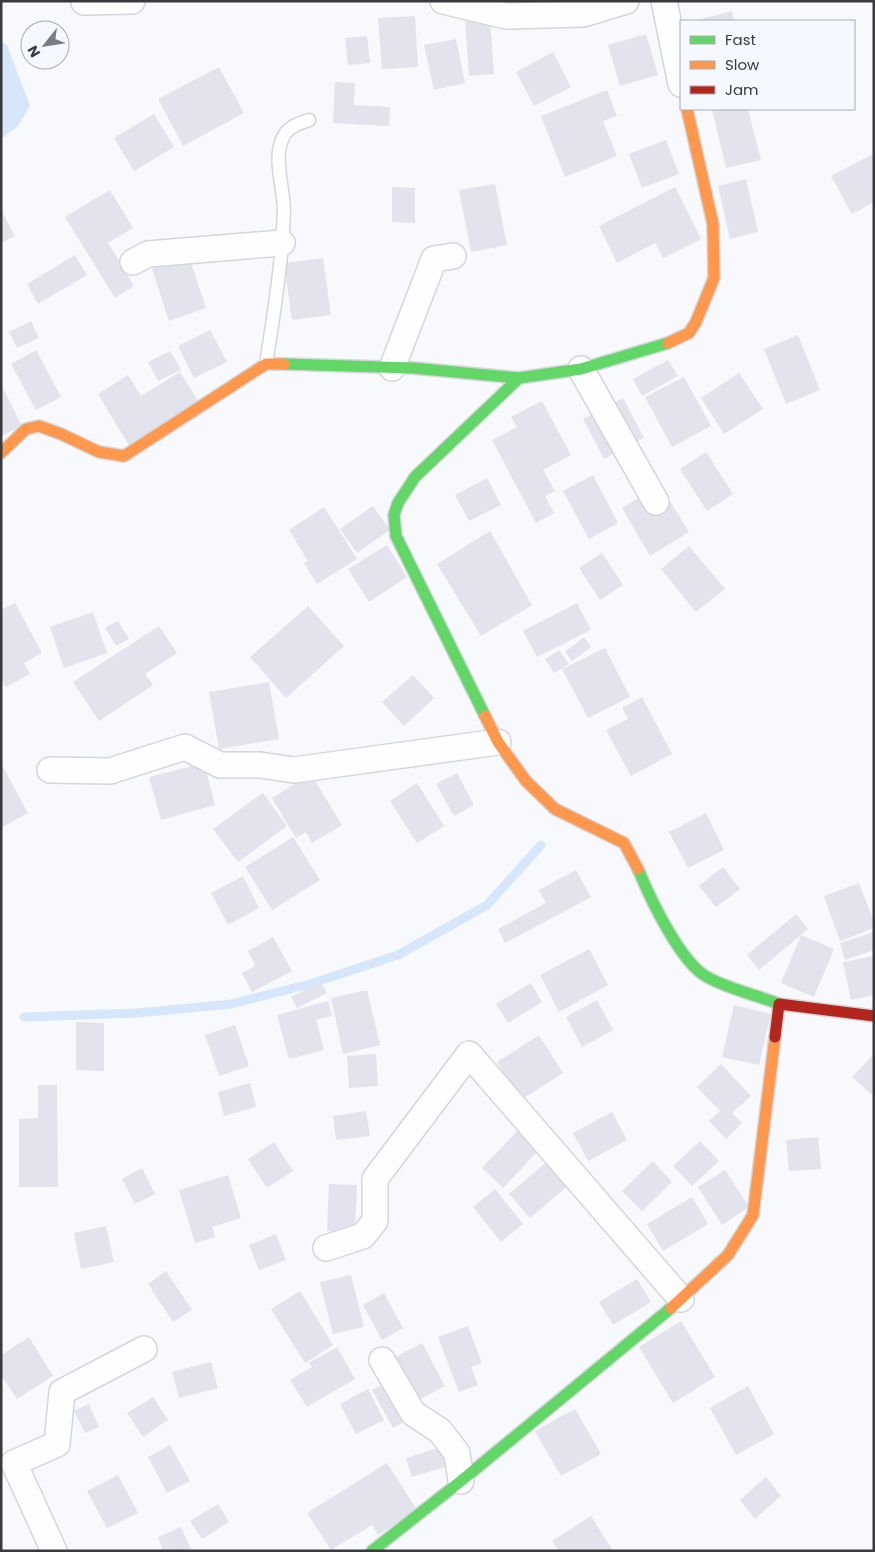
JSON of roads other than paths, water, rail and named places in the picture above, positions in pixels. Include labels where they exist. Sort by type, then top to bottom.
[{"type":"street","points":[[84,2],[132,1]]},
{"type":"street","points":[[443,1],[506,16],[583,14],[626,1]]},
{"type":"street","points":[[664,1],[680,79]]},
{"type":"street","points":[[1,453],[29,428],[44,425],[99,453],[124,456],[266,364],[392,368],[519,378],[581,369],[676,341],[689,333],[696,322],[714,278],[713,224],[687,110]]},
{"type":"street","points":[[133,262],[148,254],[282,243]]},
{"type":"street","points":[[392,368],[434,259],[453,256]]},
{"type":"street","points":[[581,369],[656,502]]},
{"type":"street","points":[[519,378],[415,477],[398,503],[393,526],[400,546],[498,742],[526,781],[544,800],[568,816],[624,844],[635,861],[652,902],[690,964],[707,977],[779,1004],[874,1016]]},
{"type":"street","points":[[50,770],[110,771],[185,747],[220,765],[260,765],[294,770],[498,742]]},
{"type":"street","points":[[372,1551],[462,1481],[680,1299],[728,1255],[753,1215],[760,1172],[764,1113],[779,1004]]},
{"type":"street","points":[[326,1248],[363,1236],[375,1221],[375,1179],[470,1054],[680,1299]]},
{"type":"street","points":[[54,1551],[14,1463],[58,1444],[62,1392],[144,1349]]},
{"type":"street","points":[[382,1360],[413,1413],[440,1431],[457,1453],[462,1481]]},
{"type":"lane","points":[[266,364],[282,243],[284,208],[279,148],[285,132],[292,125],[309,120]]},
{"type":"water","points":[[1,41],[7,45],[30,106],[18,126],[1,139]]},
{"type":"waterway","points":[[24,1017],[137,1013],[231,1004],[310,984],[398,955],[487,905],[541,845]]}]
